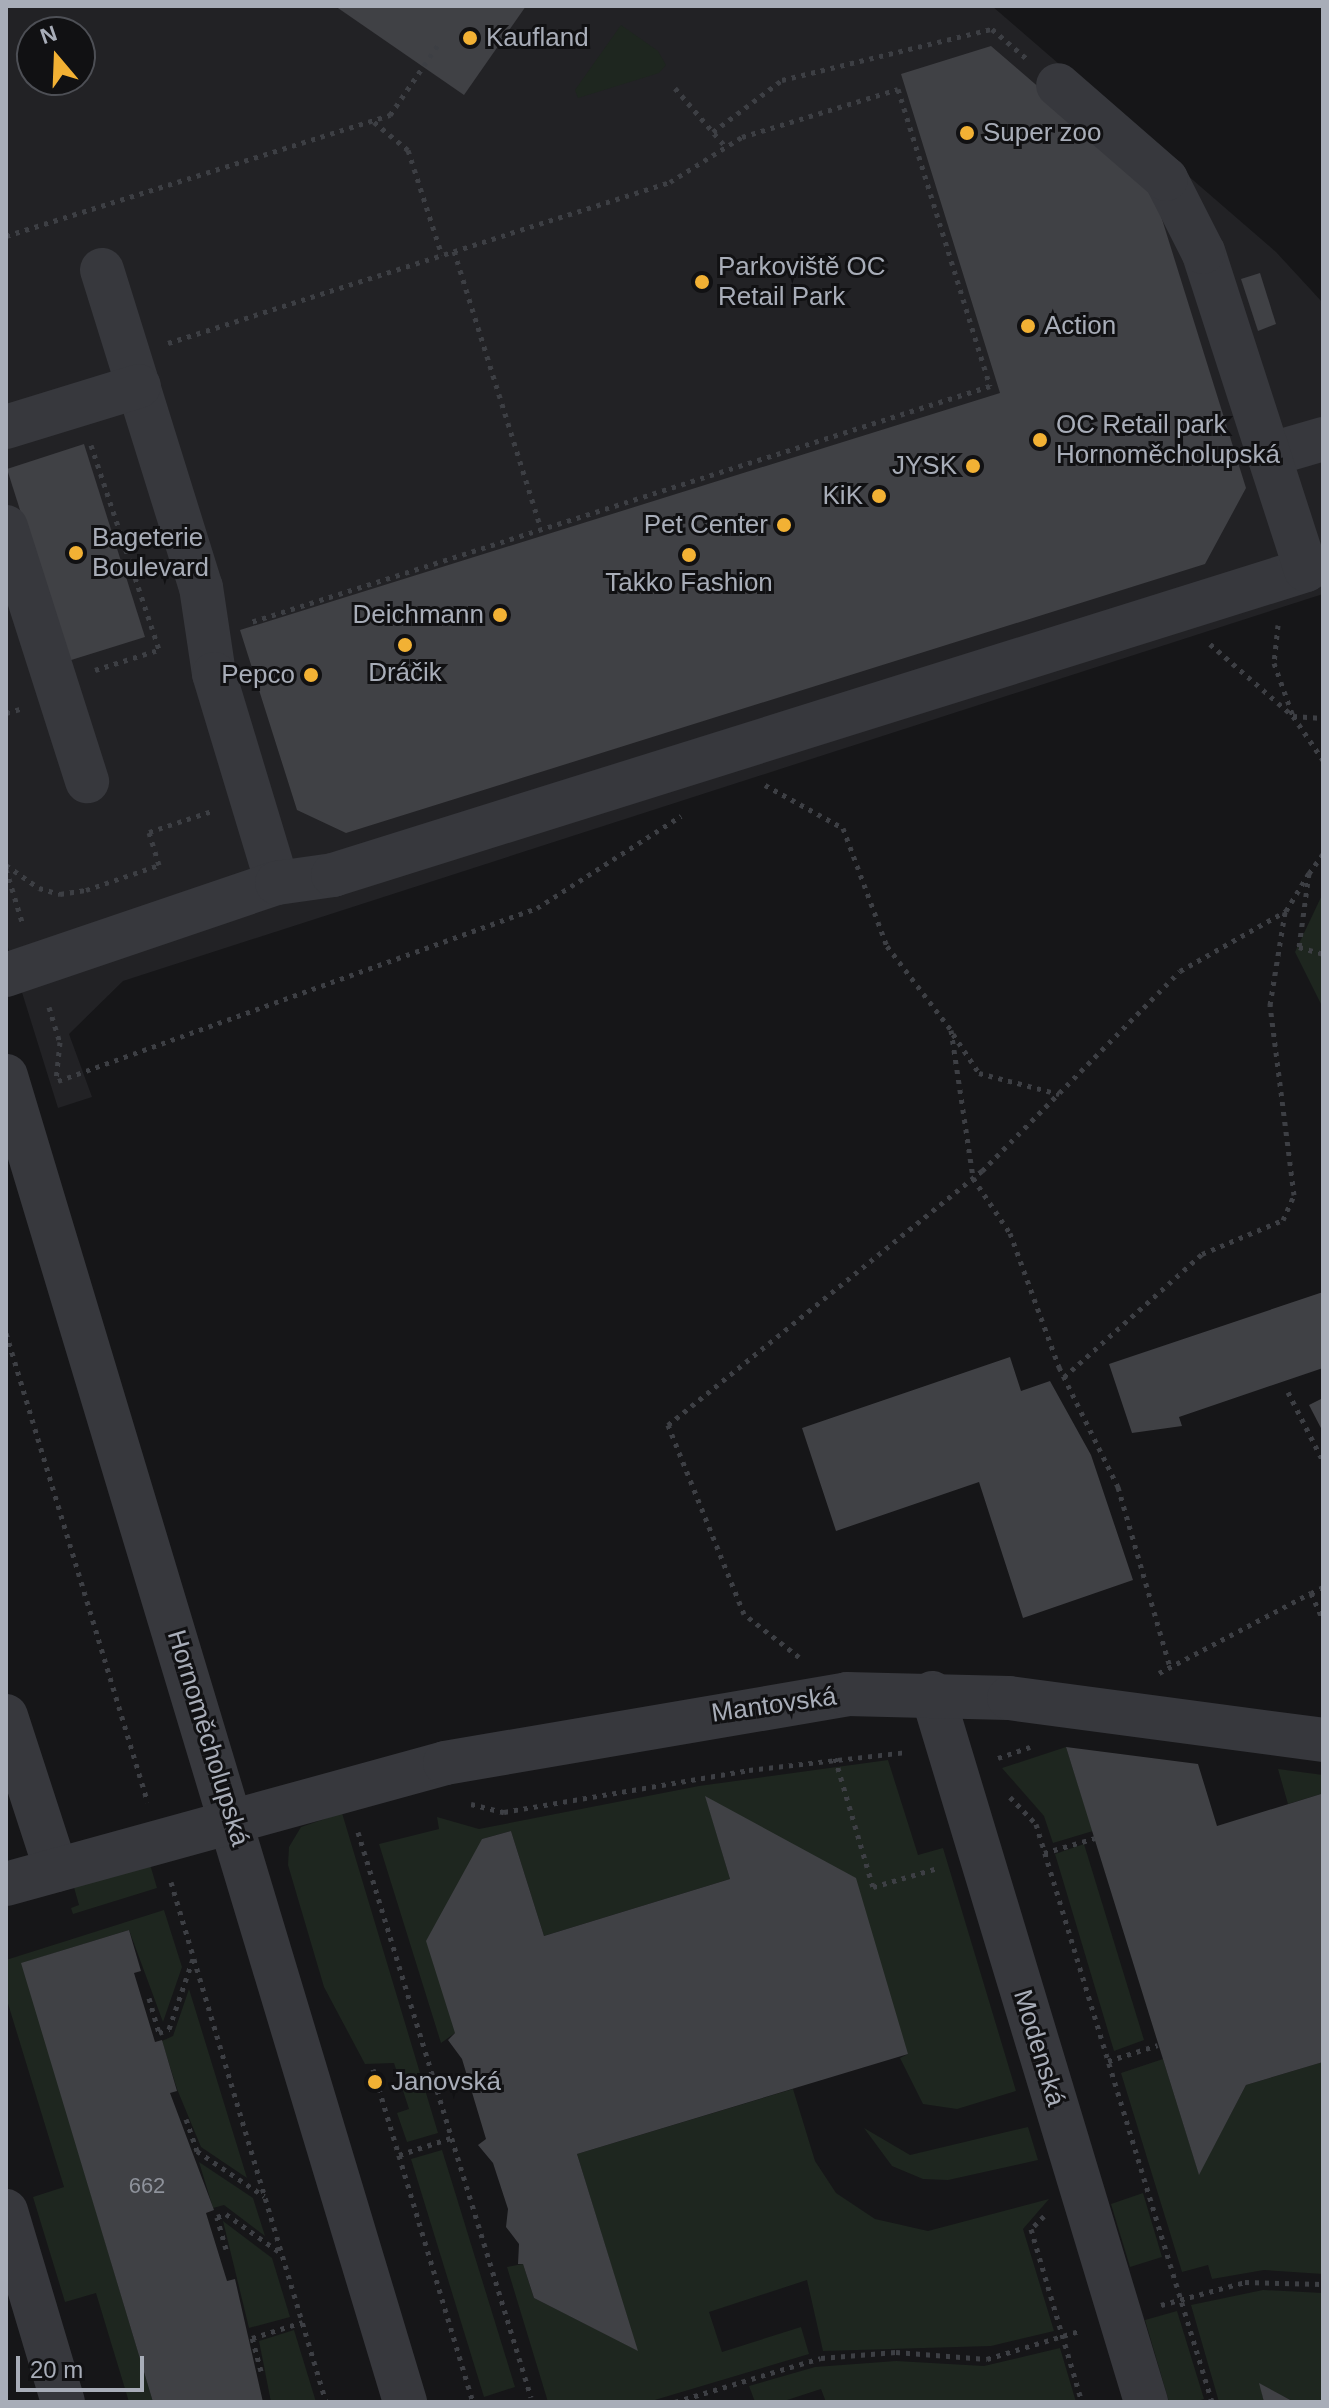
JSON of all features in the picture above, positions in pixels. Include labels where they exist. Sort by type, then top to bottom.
[{"type":"street","points":[[6,975],[277,883],[333,875],[1304,570],[1203,252],[1166,179],[1058,85]]},
{"type":"street","points":[[102,270],[201,587],[208,636],[277,883]]},
{"type":"street","points":[[6,427],[84,403],[134,371]]},
{"type":"street","points":[[1268,455],[1323,439]]},
{"type":"street","points":[[6,527],[87,781]]},
{"type":"street","name":"Hornoměcholupská","points":[[6,1076],[233,1817],[405,2402]]},
{"type":"street","name":"Mantovská","points":[[6,1884],[233,1817],[445,1763],[847,1694],[932,1693],[1009,1698],[1323,1740]]},
{"type":"street","name":"Modenská","points":[[932,1693],[973,1768],[1146,2402]]},
{"type":"street","points":[[6,1716],[56,1870]]},
{"type":"street","points":[[6,2211],[63,2402]]},
{"type":"path","points":[[713,132],[782,80],[992,29],[1058,85]]},
{"type":"path","points":[[6,236],[390,115],[440,42]]},
{"type":"path","points":[[675,88],[725,146]]},
{"type":"path","points":[[134,371],[442,255],[670,182],[725,146],[898,89],[990,386],[208,636]]},
{"type":"path","points":[[373,122],[408,150],[442,255]]},
{"type":"path","points":[[454,251],[541,528]]},
{"type":"path","points":[[84,403],[90,441],[159,649]]},
{"type":"path","points":[[1304,570],[1274,663],[1293,716],[1323,760]]},
{"type":"path","points":[[1172,612],[1293,716],[1323,718]]},
{"type":"path","points":[[717,754],[843,828],[887,946],[951,1030],[979,1073],[1059,1094]]},
{"type":"path","points":[[756,792],[769,787]]},
{"type":"path","points":[[6,865],[39,888],[60,894],[86,890],[159,865],[149,832],[222,808]]},
{"type":"path","points":[[58,1081],[537,908],[691,813]]},
{"type":"path","points":[[1064,1377],[1202,1254],[1283,1220],[1294,1195],[1270,1005],[1286,911],[1323,854]]},
{"type":"path","points":[[1309,873],[1299,947],[1323,954]]},
{"type":"path","points":[[847,1694],[744,1614],[668,1425],[973,1178],[1180,971],[1286,911]]},
{"type":"path","points":[[951,1030],[973,1178],[1010,1233],[1064,1377],[1118,1487],[1170,1667]]},
{"type":"path","points":[[1288,1392],[1323,1461]]},
{"type":"path","points":[[1158,1683],[1159,1673],[1323,1587]]},
{"type":"path","points":[[1311,1593],[1323,1620]]},
{"type":"path","points":[[455,1799],[497,1813],[835,1758],[920,1752],[930,1782],[1041,1744]]},
{"type":"path","points":[[835,1758],[873,1887],[954,1863]]},
{"type":"path","points":[[973,1768],[1002,1788],[1036,1824],[1212,2402]]},
{"type":"path","points":[[353,1816],[454,2137],[531,2400],[515,2402]]},
{"type":"path","points":[[1044,1853],[1095,1838]]},
{"type":"path","points":[[149,1998],[159,2033],[169,2029],[194,1956]]},
{"type":"path","points":[[1108,2061],[1158,2045]]},
{"type":"path","points":[[373,2069],[473,2402]]},
{"type":"path","points":[[186,2119],[197,2151],[265,2196]]},
{"type":"path","points":[[399,2155],[454,2137]]},
{"type":"path","points":[[226,2249],[217,2217],[226,2214],[283,2254]]},
{"type":"path","points":[[675,2402],[821,2358],[896,2352],[987,2359],[1181,2298],[1245,2282],[1323,2284]]},
{"type":"path","points":[[261,2371],[252,2338],[303,2322]]},
{"type":"path","points":[[1062,2336],[1082,2402]]},
{"type":"shaded area","points":[[6,6],[992,6],[1276,252],[1323,303],[1323,594],[123,981],[69,1034],[92,1097],[58,1108],[6,941]]},
{"type":"shaded area","points":[[621,25],[658,51],[666,65],[659,73],[578,98],[575,90]]},
{"type":"shaded area","points":[[1323,893],[1323,1008],[1295,952]]},
{"type":"shaded area","points":[[1066,1747],[1093,1831],[1053,1843],[1044,1816],[1002,1768]]},
{"type":"shaded area","points":[[888,1760],[918,1855],[943,1848],[1016,2091],[957,2109],[923,2104],[900,2058],[908,2054],[706,1797],[730,1879],[544,1936],[511,1831],[482,1839],[455,2033],[441,2043],[379,1844],[439,1829],[437,1817],[479,1829],[699,1786]]},
{"type":"shaded area","points":[[1278,1769],[1323,1775],[1323,1799],[1321,1794],[1288,1804]]},
{"type":"shaded area","points":[[342,1813],[438,2133],[407,2142],[397,2113],[409,2109],[394,2063],[365,2064],[324,1987],[288,1865],[289,1847],[301,1827]]},
{"type":"shaded area","points":[[1084,1844],[1144,2040],[1114,2051],[1055,1854]]},
{"type":"shaded area","points":[[149,1861],[157,1888],[73,1914],[71,1908],[79,1905],[73,1884]]},
{"type":"shaded area","points":[[164,1910],[182,1967],[163,2022],[129,1930],[22,1963],[153,2402],[129,2402],[96,2293],[65,2302],[33,2197],[64,2187],[6,1997],[6,1960]]},
{"type":"shaded area","points":[[189,1989],[247,2178],[201,2147],[177,2089],[162,2041],[173,2036]]},
{"type":"shaded area","points":[[1163,2059],[1199,2174],[1246,2085],[1323,2062],[1323,2274],[1264,2270],[1212,2279],[1208,2265],[1182,2272],[1121,2073]]},
{"type":"shaded area","points":[[793,2089],[815,2161],[836,2193],[875,2219],[928,2231],[1049,2199],[1023,2229],[1054,2331],[991,2346],[823,2351],[807,2280],[709,2312],[722,2352],[801,2327],[809,2354],[648,2402],[548,2402],[507,2267],[523,2264],[534,2298],[637,2350],[577,2154]]},
{"type":"shaded area","points":[[1028,2127],[1038,2160],[948,2180],[923,2179],[892,2166],[864,2128],[910,2155]]},
{"type":"shaded area","points":[[442,2150],[515,2387],[484,2397],[411,2159]]},
{"type":"shaded area","points":[[199,2162],[253,2198],[265,2236],[224,2205],[213,2208]]},
{"type":"shaded area","points":[[1143,2193],[1162,2257],[1130,2267],[1111,2204]]},
{"type":"shaded area","points":[[223,2221],[272,2258],[290,2317],[249,2328]]},
{"type":"shaded area","points":[[1263,2290],[1323,2293],[1323,2402],[1294,2402],[1260,2384],[1264,2402],[1219,2402],[1191,2305]]},
{"type":"shaded area","points":[[1177,2311],[1204,2399],[1194,2402],[1169,2402],[1145,2320]]},
{"type":"shaded area","points":[[294,2330],[316,2402],[271,2402],[259,2341]]},
{"type":"shaded area","points":[[1060,2348],[1076,2402],[826,2402],[821,2389],[781,2402],[755,2402],[749,2386],[815,2367],[896,2361],[984,2366]]},
{"type":"building","points":[[335,6],[526,6],[464,95]]},
{"type":"building","name":"OC Retail park Hornoměcholupská","points":[[991,46],[1151,184],[1246,488],[1205,564],[346,833],[297,810],[240,630],[1000,393],[901,74]]},
{"type":"building","points":[[1260,273],[1276,324],[1258,331],[1241,279]]},
{"type":"building","name":"Bageterie Boulevard","points":[[84,444],[145,637],[68,661],[7,469]]},
{"type":"building","points":[[1323,1292],[1323,1368],[1179,1417],[1182,1426],[1132,1433],[1109,1364]]},
{"type":"building","points":[[1010,1357],[1021,1391],[1050,1381],[1091,1455],[1133,1580],[1023,1618],[979,1482],[836,1531],[802,1428]]},
{"type":"building","points":[[1323,1398],[1323,1432],[1309,1405]]},
{"type":"building","points":[[1066,1747],[1198,1764],[1217,1826],[1321,1794],[1323,1799],[1323,2062],[1246,2085],[1199,2175]]},
{"type":"building","points":[[705,1796],[856,1878],[908,2054],[577,2154],[638,2351],[534,2298],[523,2264],[518,2264],[519,2244],[506,2227],[508,2209],[493,2163],[478,2145],[486,2139],[462,2059],[448,2040],[455,2033],[426,1941],[482,1839],[511,1831],[544,1936],[730,1879]]},
{"type":"building","points":[[129,1930],[141,1971],[134,1973],[155,2042],[162,2040],[177,2091],[170,2093],[214,2210],[206,2213],[227,2281],[235,2279],[263,2402],[153,2402],[21,1963]]},
{"type":"building","points":[[1259,2383],[1294,2402],[1264,2402]]},
{"type":"place","name":"Kaufland","points":[[470,38]]},
{"type":"place","name":"Super zoo","points":[[967,133]]},
{"type":"place","name":"Parkoviště OC Retail Park","points":[[702,282]]},
{"type":"place","name":"Action","points":[[1028,326]]},
{"type":"place","name":"OC Retail park Hornoměcholupská","points":[[1040,440]]},
{"type":"place","name":"JYSK","points":[[973,466]]},
{"type":"place","name":"KiK","points":[[879,496]]},
{"type":"place","name":"Pet Center","points":[[784,525]]},
{"type":"place","name":"Bageterie Boulevard","points":[[76,553]]},
{"type":"place","name":"Takko Fashion","points":[[689,555]]},
{"type":"place","name":"Deichmann","points":[[500,615]]},
{"type":"place","name":"Dráčik","points":[[405,645]]},
{"type":"place","name":"Pepco","points":[[311,675]]},
{"type":"place","name":"Janovská","points":[[375,2082]]}]
